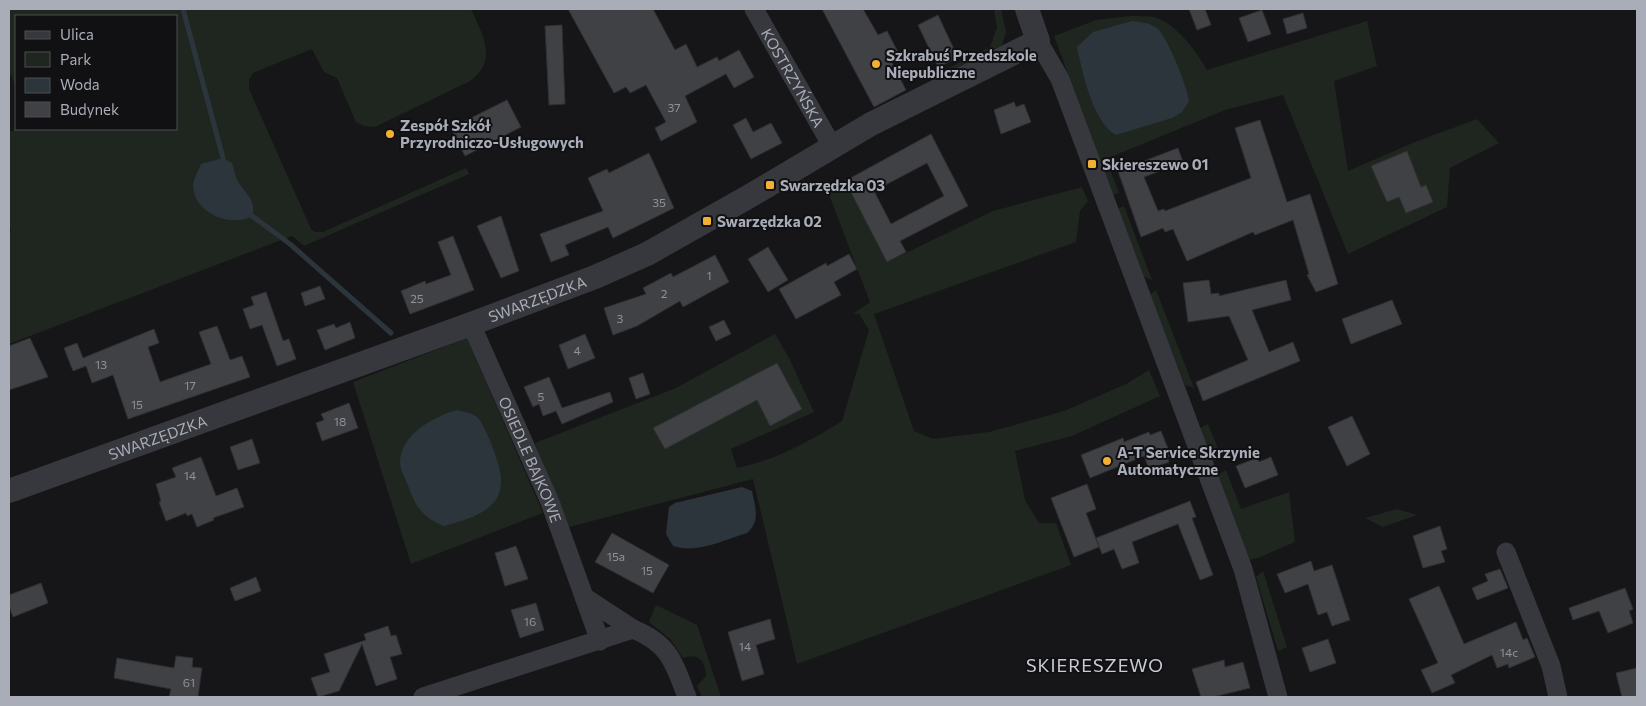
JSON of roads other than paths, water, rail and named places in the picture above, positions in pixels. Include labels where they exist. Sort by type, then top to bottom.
[{"type":"street","name":"KOSTRZYŃSKA","points":[[754,9],[832,146]]},
{"type":"street","points":[[1027,9],[1038,41],[1060,79],[1243,569],[1278,697]]},
{"type":"street","name":"SWARZĘDZKA","points":[[9,491],[471,324],[595,277],[647,254],[762,189],[832,146],[1038,41]]},
{"type":"street","name":"OSIEDLE BAJKOWE","points":[[471,324],[550,502],[600,641]]},
{"type":"street","points":[[1506,552],[1551,666],[1555,696]]},
{"type":"street","points":[[584,597],[660,643],[669,654],[686,697]]},
{"type":"street","points":[[423,697],[634,629]]},
{"type":"water","points":[[1132,21],[1152,25],[1162,34],[1185,85],[1189,101],[1182,112],[1172,118],[1116,135],[1101,120],[1095,108],[1085,82],[1077,47],[1093,32]]},
{"type":"water","points":[[223,158],[232,163],[237,180],[252,201],[252,216],[235,220],[216,216],[200,205],[195,196],[193,184],[201,164]]},
{"type":"water","points":[[457,410],[474,415],[481,422],[497,460],[501,475],[501,487],[497,498],[484,511],[444,526],[431,520],[418,507],[403,475],[400,462],[406,443],[412,435],[438,417]]},
{"type":"water","points":[[742,487],[752,491],[756,514],[754,524],[747,533],[701,547],[682,548],[673,546],[666,534],[669,507],[675,503]]},
{"type":"waterway","points":[[183,9],[223,158]]},
{"type":"waterway","points":[[252,216],[290,244],[391,333]]},
{"type":"place","name":"Szkrabuś Przedszkole Niepubliczne","points":[[876,64]]},
{"type":"place","name":"Zespół Szkół Przyrodniczo-Usługowych","points":[[390,134]]},
{"type":"place","name":"Skiereszewo 01","points":[[1092,164]]},
{"type":"place","name":"Swarzędzka 03","points":[[770,185]]},
{"type":"place","name":"Swarzędzka 02","points":[[707,221]]},
{"type":"place","name":"A-T Service Skrzynie Automatyczne","points":[[1107,461]]},
{"type":"district","name":"SKIERESZEWO","points":[[1095,665]]}]
